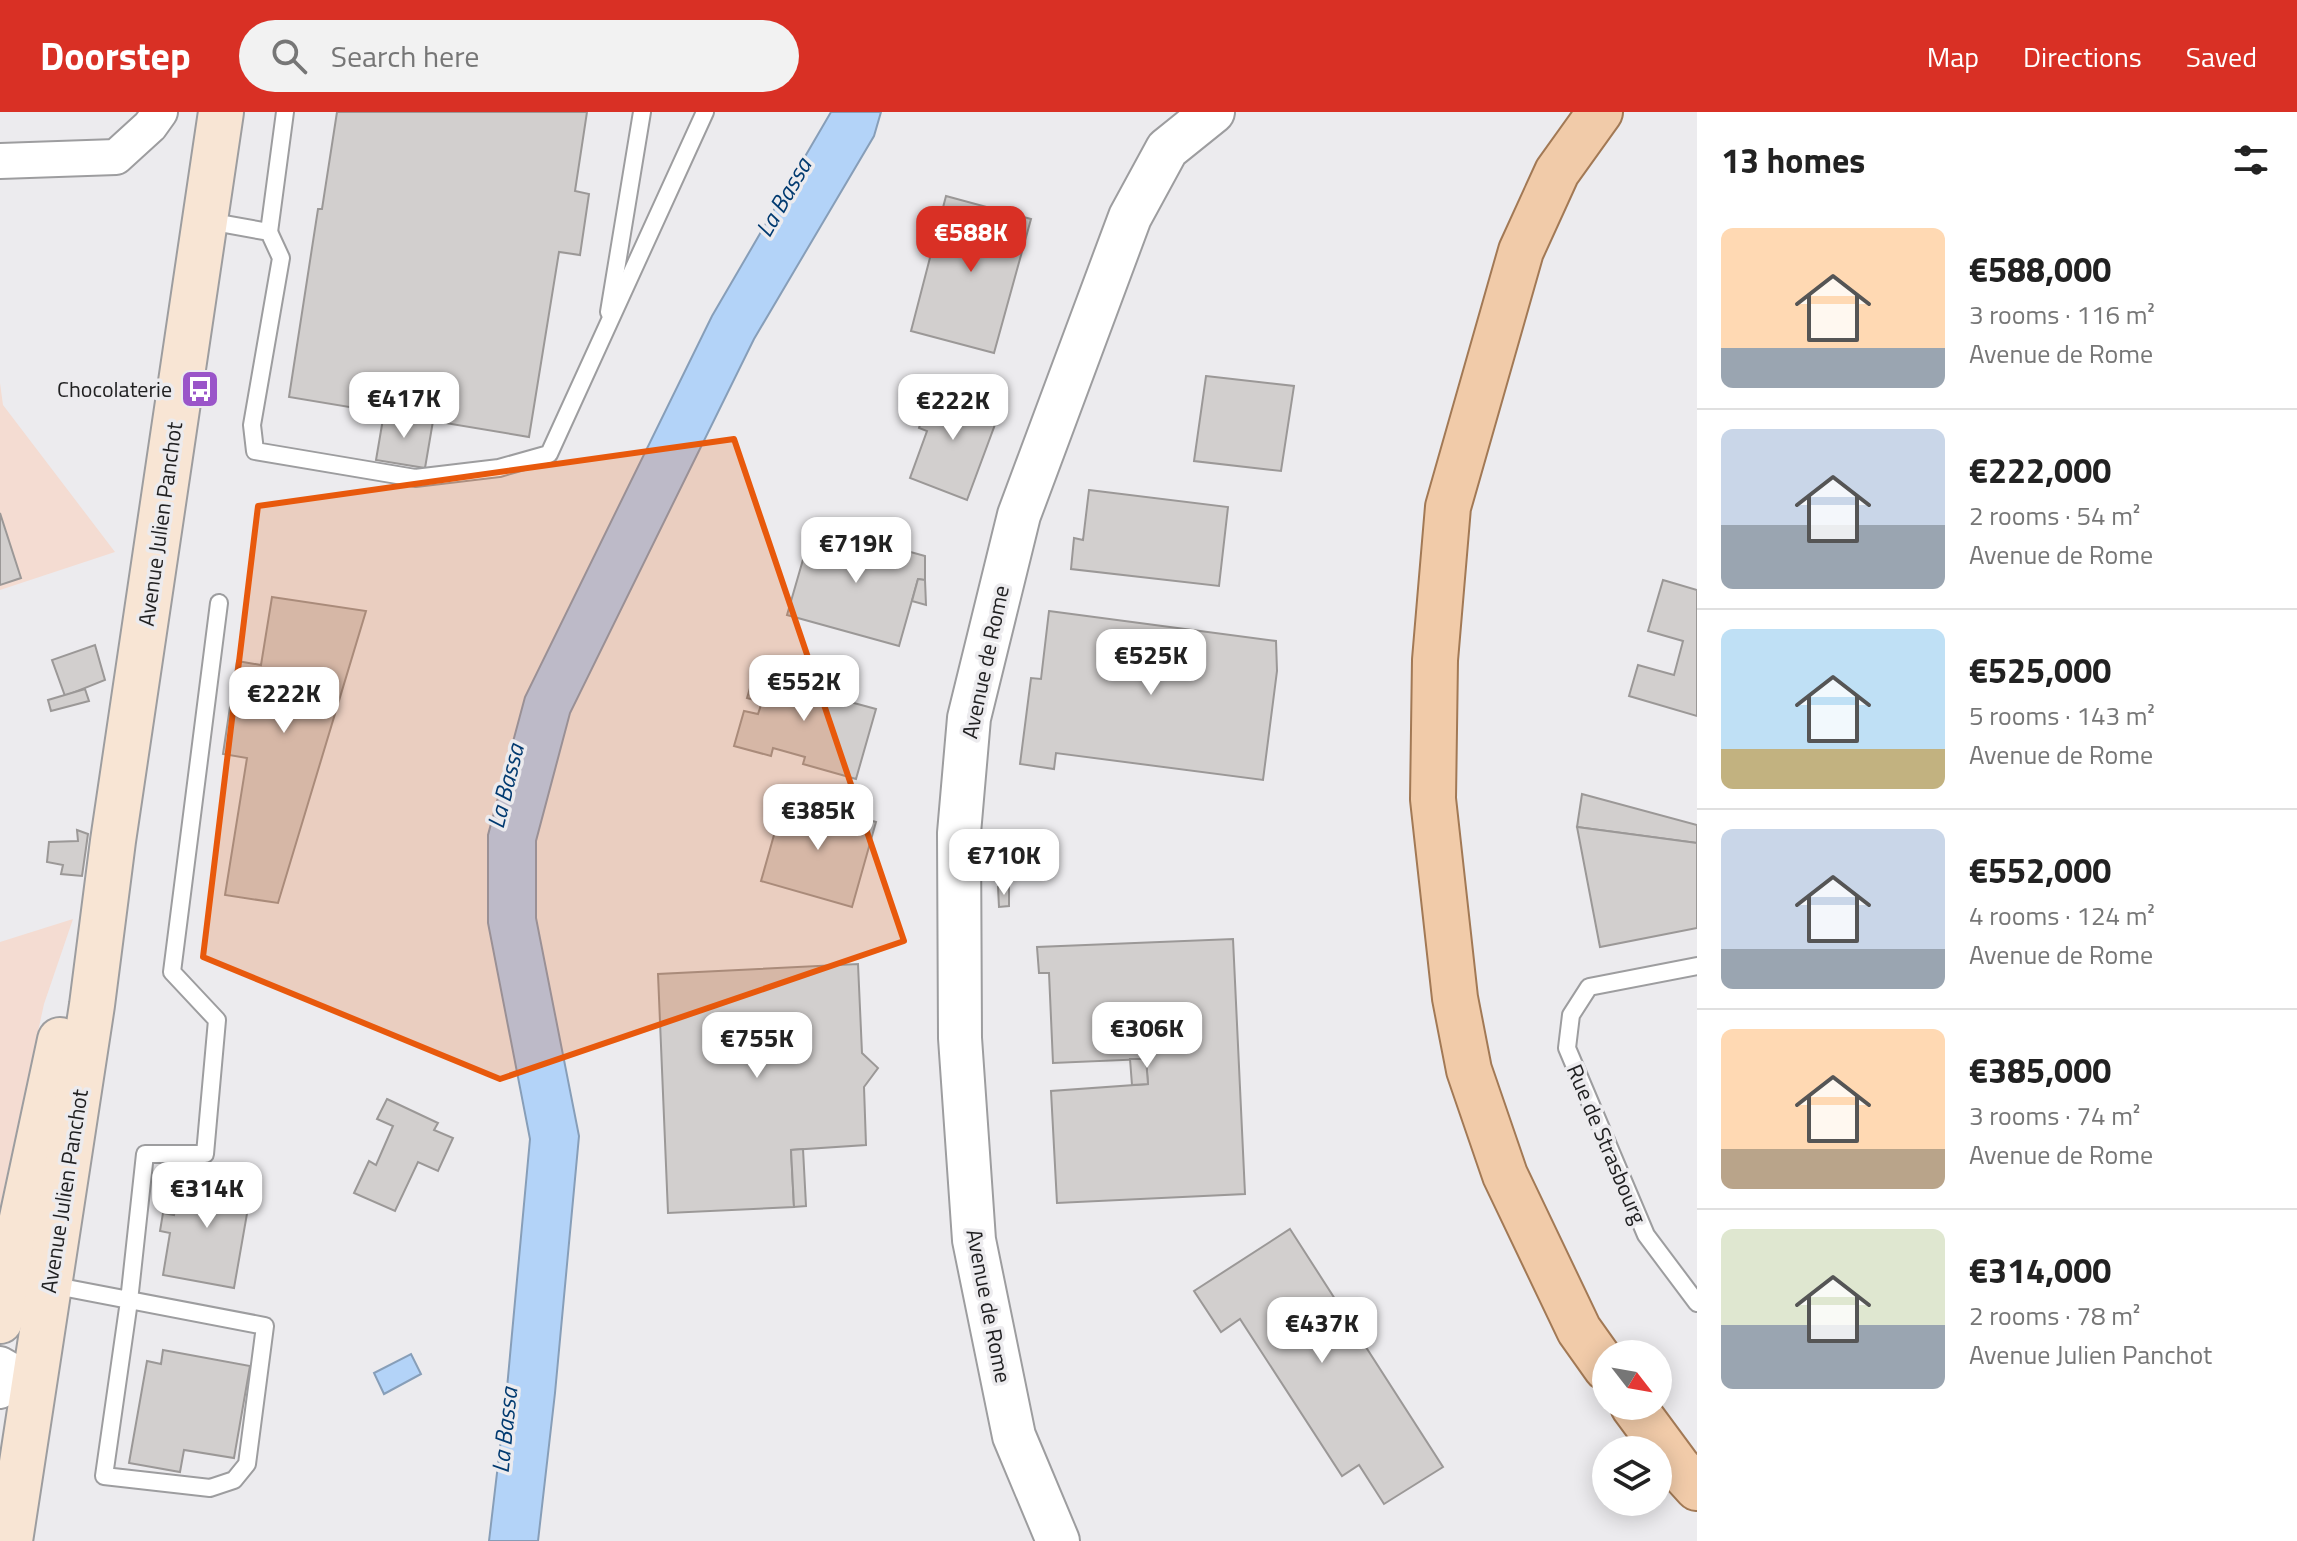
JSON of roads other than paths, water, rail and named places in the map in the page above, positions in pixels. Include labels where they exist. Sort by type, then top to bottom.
[{"type":"main road","name":"Avenue Julien Panchot","points":[[27,1295],[92,1005],[113,841],[221,112]]},
{"type":"main road","points":[[1592,1348],[1579,1330],[1505,1175],[1469,1070],[1455,998],[1433,799],[1435,660],[1448,507],[1521,251],[1557,172],[1600,112]]},
{"type":"main road","name":"Avenue Julien Panchot","points":[[10,1541],[17,1498],[37,1143],[67,1009],[113,841]]},
{"type":"main road","points":[[1643,1420],[1697,1488]]},
{"type":"street","points":[[0,161],[116,157],[150,126],[160,112]]},
{"type":"street","name":"Avenue de Rome","points":[[1058,1541],[1014,1436],[974,1240],[960,1022],[959,833],[969,718],[1019,515],[1130,217],[1167,149],[1213,112]]},
{"type":"street","points":[[1505,1175],[1606,1340]]},
{"type":"street","points":[[17,1498],[5,1376],[27,1295]]},
{"type":"street","points":[[1666,1420],[1688,1449],[1697,1455]]},
{"type":"lane","points":[[285,112],[269,232],[281,258],[252,425],[255,451],[415,478],[499,468],[549,454],[705,112]]},
{"type":"lane","points":[[606,333],[642,112]]},
{"type":"lane","points":[[205,221],[269,232]]},
{"type":"lane","points":[[27,1295],[129,1301],[265,1326],[247,1464],[234,1480],[210,1488],[104,1476],[129,1301],[145,1154],[205,1154],[217,1020],[172,972],[219,603]]},
{"type":"lane","name":"Rue de Strasbourg","points":[[1697,966],[1589,987],[1571,1015],[1567,1048],[1646,1235],[1697,1303]]},
{"type":"water","name":"La Bassa","points":[[831,112],[881,112],[874,136],[754,339],[570,713],[536,841],[536,918],[579,1136],[538,1541],[489,1541],[530,1139],[488,923],[488,835],[525,697],[712,316]]},
{"type":"water","points":[[411,1354],[421,1374],[384,1394],[374,1373]]},
{"type":"place","name":"Chocolaterie","points":[[200,389]]}]
